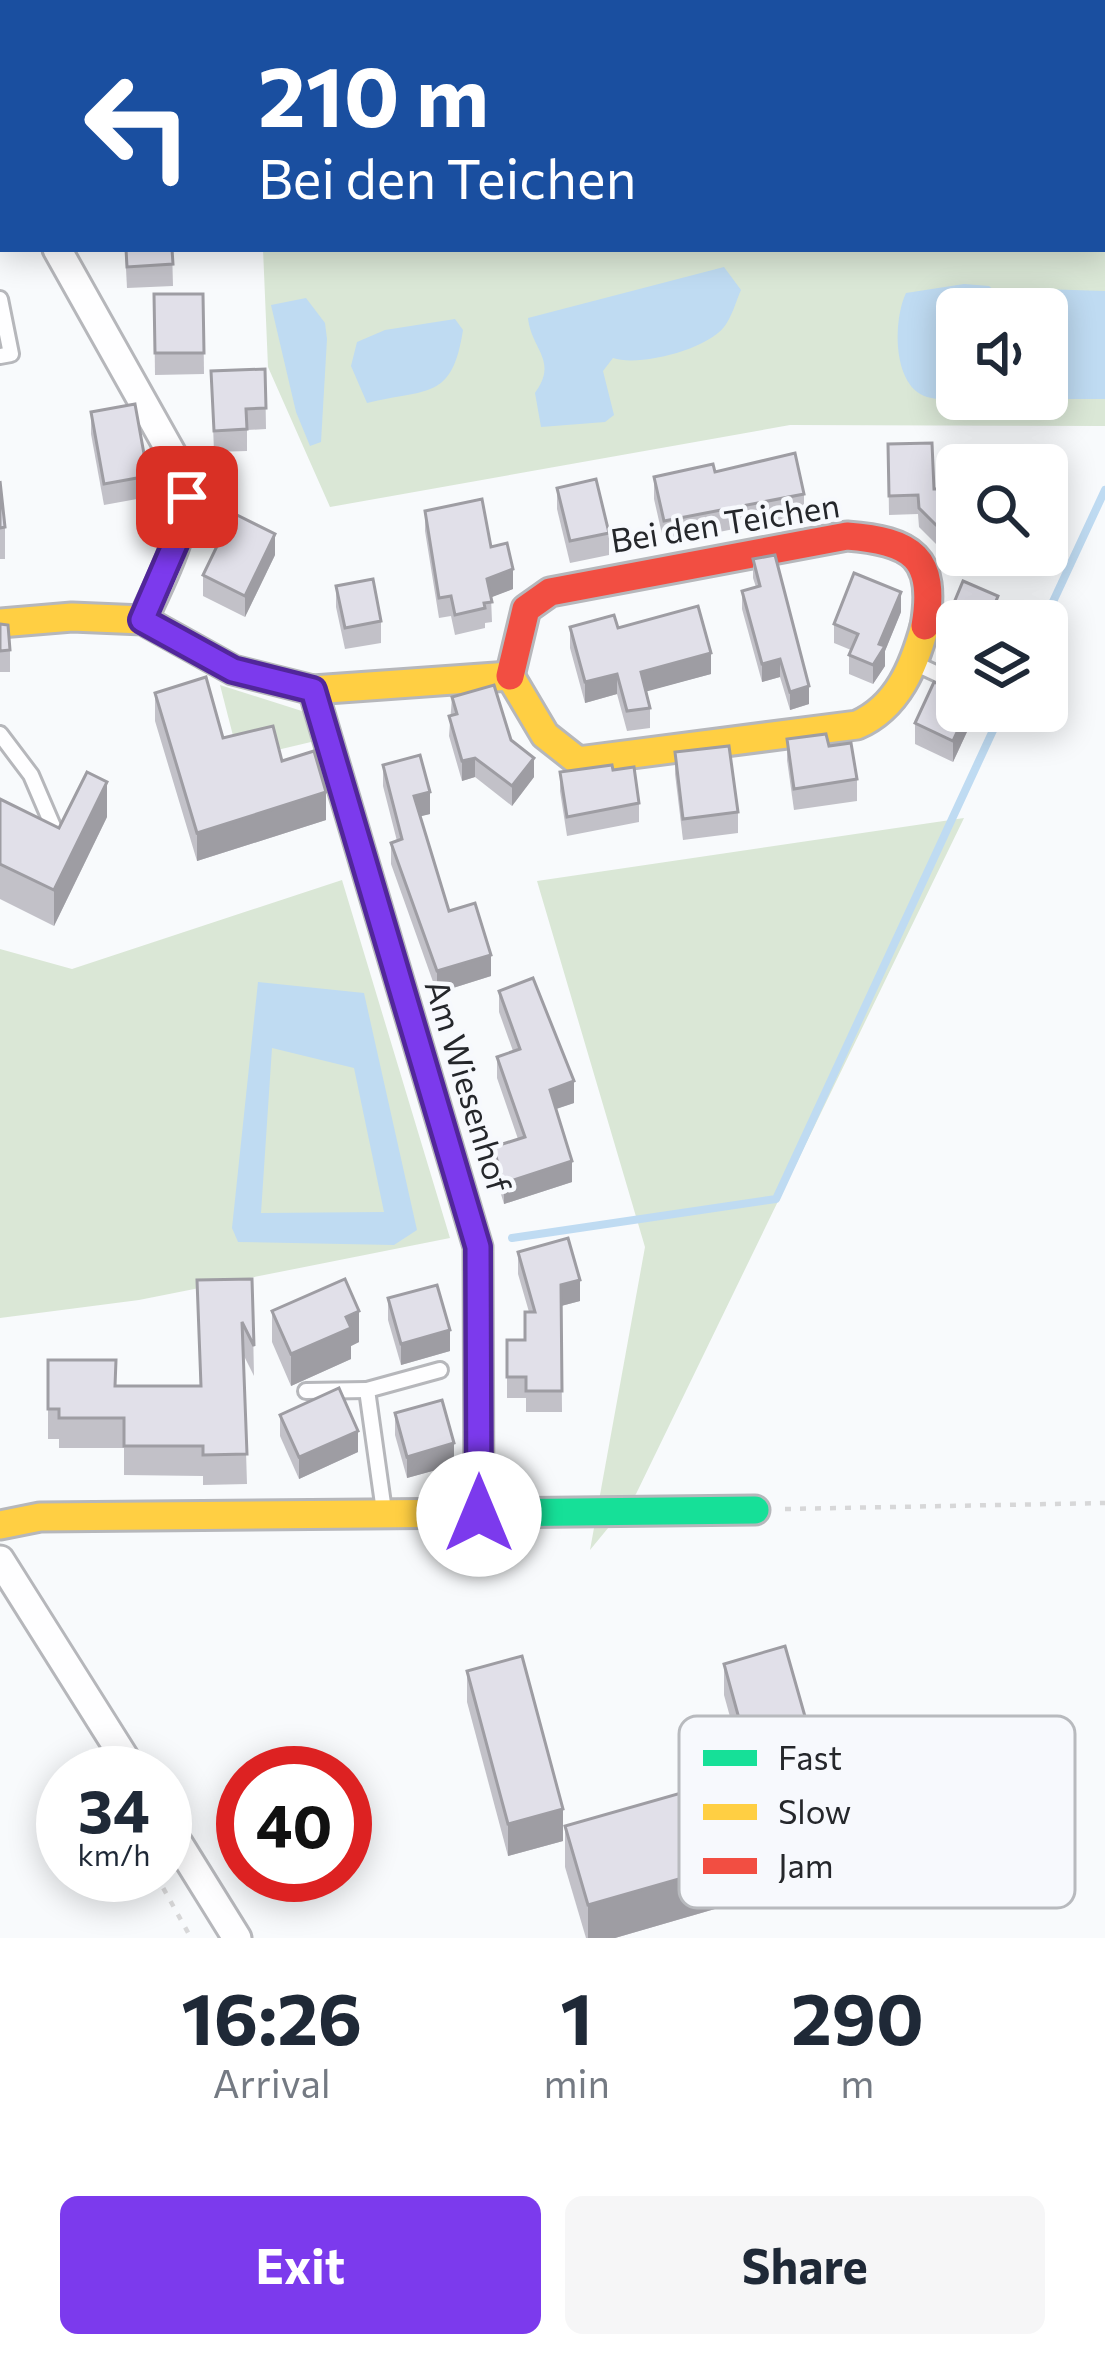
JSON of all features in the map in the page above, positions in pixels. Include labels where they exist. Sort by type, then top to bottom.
[{"type":"street","points":[[59,252],[184,484],[184,523],[142,620]]},
{"type":"street","name":"Bei den Teichen","points":[[847,536],[887,539],[913,551],[930,578],[932,609],[890,703],[872,719],[846,729],[578,761],[557,750],[536,727],[510,676],[526,610],[550,592],[790,542],[847,536]]},
{"type":"street","points":[[0,622],[72,617],[142,620],[233,670],[313,690],[510,676]]},
{"type":"street","name":"Am Wiesenhof","points":[[313,690],[478,1247],[479,1514]]},
{"type":"street","points":[[0,1525],[40,1517],[755,1510]]},
{"type":"street","points":[[0,1560],[117,1746]]},
{"type":"street","points":[[192,1866],[237,1938]]},
{"type":"lane","points":[[0,299],[11,354],[0,356]]},
{"type":"lane","points":[[909,660],[936,673]]},
{"type":"lane","points":[[0,734],[31,775],[55,831]]},
{"type":"lane","points":[[306,1390],[367,1390],[440,1370]]},
{"type":"lane","points":[[367,1390],[385,1516]]},
{"type":"path","points":[[755,1510],[1105,1503]]},
{"type":"path","points":[[171,1902],[191,1938]]},
{"type":"green space","points":[[263,252],[1105,252],[1105,426],[790,425],[330,507],[268,367]]},
{"type":"green space","points":[[220,685],[305,712],[311,742],[239,759]]},
{"type":"green space","points":[[964,818],[636,1494],[590,1550],[645,1247],[537,881]]},
{"type":"green space","points":[[342,880],[450,1238],[139,1300],[0,1318],[0,949],[72,969]]},
{"type":"water","points":[[724,267],[741,290],[727,323],[715,335],[671,354],[638,360],[613,358],[603,371],[614,415],[605,422],[541,427],[535,393],[544,363],[528,318]]},
{"type":"water","points":[[964,284],[991,288],[938,288]]},
{"type":"water","points":[[936,288],[936,399],[916,390],[902,366],[898,335],[906,293]]},
{"type":"water","points":[[1068,290],[1105,291],[1105,399],[1068,399]]},
{"type":"water","points":[[306,298],[325,323],[327,339],[321,442],[310,446],[296,412],[271,305]]},
{"type":"water","points":[[455,319],[463,330],[444,380],[421,392],[367,403],[351,366],[357,342],[385,330]]},
{"type":"water","points":[[258,982],[364,993],[417,1230],[394,1245],[238,1242],[232,1228]],"holes":[[[272,1048],[354,1068],[384,1212],[261,1213]]]},
{"type":"building","points":[[126,252],[172,252],[173,264],[127,267]]},
{"type":"building","points":[[154,294],[203,294],[204,353],[155,353]]},
{"type":"building","points":[[265,369],[266,408],[246,409],[247,429],[214,431],[211,371]]},
{"type":"building","points":[[135,404],[148,476],[104,484],[91,412]]},
{"type":"building","points":[[932,443],[936,525],[919,508],[918,495],[889,496],[888,444]]},
{"type":"building","points":[[795,453],[804,494],[664,521],[654,477],[713,464],[715,472]]},
{"type":"building","points":[[596,479],[609,533],[570,541],[557,488]]},
{"type":"building","points":[[0,481],[5,527],[0,528]]},
{"type":"building","points":[[482,499],[491,547],[507,543],[513,569],[487,579],[492,602],[484,603],[485,608],[455,615],[451,596],[439,598],[425,511]]},
{"type":"building","points":[[233,513],[275,534],[245,596],[203,575]]},
{"type":"building","points":[[775,555],[809,686],[790,692],[780,659],[762,664],[742,591],[760,586],[753,559]]},
{"type":"building","points":[[854,573],[901,592],[879,644],[885,646],[873,665],[849,655],[858,634],[834,624]]},
{"type":"building","points":[[373,579],[381,621],[345,628],[336,586]]},
{"type":"building","points":[[963,581],[998,596],[996,600],[955,600]]},
{"type":"building","points":[[698,606],[711,653],[641,672],[650,708],[627,711],[617,674],[585,682],[570,627],[614,615],[618,628]]},
{"type":"building","points":[[0,624],[8,625],[10,650],[0,651]]},
{"type":"building","points":[[206,677],[223,738],[273,726],[282,761],[314,751],[326,792],[197,833],[155,693]]},
{"type":"building","points":[[936,683],[936,732],[957,732],[953,741],[915,723]]},
{"type":"building","points":[[494,685],[511,740],[534,758],[512,786],[475,758],[462,761],[449,716],[457,714],[452,697]]},
{"type":"building","points":[[826,734],[829,746],[851,743],[857,779],[794,789],[787,739]]},
{"type":"building","points":[[729,746],[738,812],[683,819],[675,752]]},
{"type":"building","points":[[420,755],[430,792],[414,796],[449,911],[475,903],[491,955],[437,971],[391,843],[402,839],[383,765]]},
{"type":"building","points":[[612,765],[613,770],[634,767],[639,803],[567,817],[560,772]]},
{"type":"building","points":[[87,772],[107,782],[54,890],[0,864],[0,799],[59,828]]},
{"type":"building","points":[[533,978],[574,1081],[550,1090],[572,1161],[504,1183],[493,1147],[525,1137],[497,1057],[520,1049],[499,991]]},
{"type":"building","points":[[568,1238],[580,1280],[561,1285],[562,1391],[526,1391],[526,1377],[507,1377],[507,1340],[525,1340],[525,1312],[535,1312],[518,1252]]},
{"type":"building","points":[[252,1279],[254,1346],[242,1322],[247,1454],[203,1455],[203,1446],[124,1446],[124,1418],[59,1418],[59,1409],[48,1409],[48,1360],[116,1360],[115,1386],[201,1386],[197,1280]]},
{"type":"building","points":[[345,1279],[359,1311],[346,1317],[351,1328],[291,1354],[272,1311]]},
{"type":"building","points":[[437,1285],[450,1330],[401,1344],[388,1298]]},
{"type":"building","points":[[339,1388],[358,1431],[299,1457],[280,1415]]},
{"type":"building","points":[[442,1400],[454,1443],[407,1457],[395,1413]]},
{"type":"building","points":[[785,1646],[805,1716],[738,1716],[724,1664]]},
{"type":"building","points":[[522,1656],[563,1809],[508,1824],[467,1671]]},
{"type":"building","points":[[679,1794],[679,1879],[588,1905],[565,1826]]},
{"type":"waterway","points":[[1054,600],[1105,490]]},
{"type":"waterway","points":[[512,1238],[776,1199],[992,732]]},
{"type":"traffic: fast","points":[[313,690],[478,1247],[479,1514]]},
{"type":"traffic: fast","points":[[480,1513],[755,1510]]},
{"type":"traffic: slow","points":[[0,623],[72,617],[143,620],[233,670],[313,690],[510,676],[545,735],[578,761],[857,725],[894,696],[925,626]]},
{"type":"traffic: slow","points":[[0,1525],[40,1517],[480,1513]]},
{"type":"traffic: jam","points":[[510,676],[526,609],[550,592],[847,536],[888,542],[915,557],[927,584],[925,626]]},
{"type":"route","points":[[187,497],[184,523],[142,620],[233,670],[313,690],[478,1247],[479,1514]]}]
